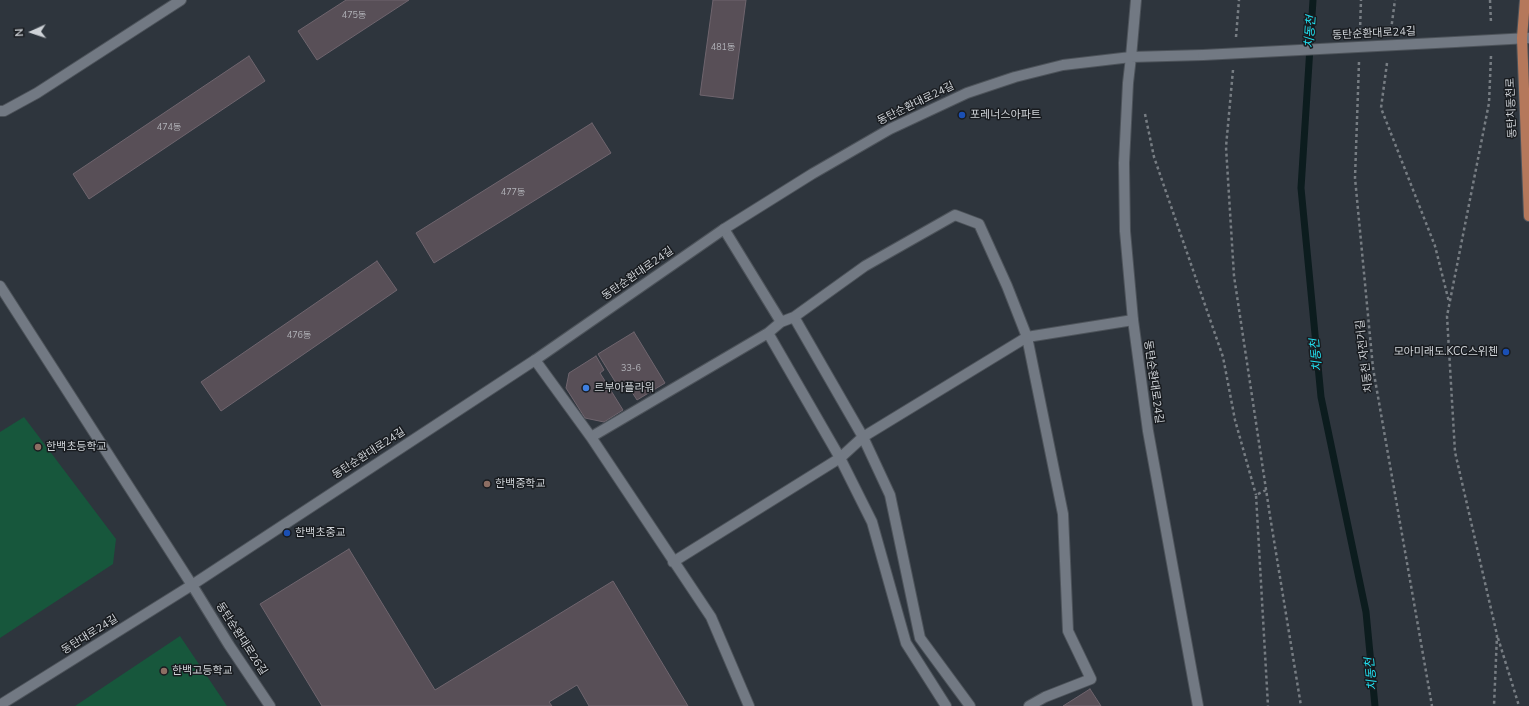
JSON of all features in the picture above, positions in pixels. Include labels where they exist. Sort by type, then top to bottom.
[{"type":"main road","name":"동탄치동천로","points":[[1525,0],[1529,216]]},
{"type":"street","points":[[0,111],[4,111],[37,93],[181,0]]},
{"type":"street","name":"동탄순환대로24길","points":[[1136,0],[1128,83],[1124,163],[1125,231],[1132,320],[1148,431],[1198,706]]},
{"type":"street","name":"동탄순환대로24길","points":[[192,585],[535,360],[724,229],[812,174],[890,129],[967,92],[1015,77],[1063,65],[1131,57],[1203,55],[1526,38]]},
{"type":"street","points":[[591,437],[768,333],[781,322],[794,317],[865,266],[955,215],[979,224],[1007,286],[1027,337],[1063,514],[1068,631],[1091,679],[1045,697],[1029,706]]},
{"type":"street","points":[[724,229],[781,322]]},
{"type":"street","name":"동탄순환대로26길","points":[[0,286],[229,645],[270,706]]},
{"type":"street","points":[[794,317],[863,437],[890,495],[920,638],[970,706]]},
{"type":"street","points":[[674,562],[840,458],[863,437],[1027,337],[1132,320]]},
{"type":"street","points":[[768,333],[840,458],[872,522],[906,643],[946,706]]},
{"type":"street","points":[[535,360],[591,437],[711,617],[749,706]]},
{"type":"street","name":"동탄대로24길","points":[[0,705],[192,585]]},
{"type":"path","points":[[1236,39],[1239,0]]},
{"type":"path","points":[[1360,38],[1361,0]]},
{"type":"path","points":[[1391,31],[1395,0]]},
{"type":"path","points":[[1490,0],[1491,40],[1489,103],[1447,316],[1455,452],[1497,635],[1519,706]]},
{"type":"path","name":"치동천 자전거길","points":[[1359,61],[1355,178],[1373,368],[1432,706]]},
{"type":"path","points":[[1387,62],[1381,108],[1435,246],[1449,304]]},
{"type":"path","points":[[1233,70],[1226,147],[1234,276],[1266,490],[1301,706]]},
{"type":"path","points":[[1143,108],[1154,157],[1173,216],[1223,357],[1235,420],[1256,495],[1268,679],[1268,706]]},
{"type":"path","points":[[1256,495],[1266,490]]},
{"type":"path","points":[[1494,706],[1497,635]]},
{"type":"green space","points":[[24,417],[116,539],[113,564],[0,638],[0,432]]},
{"type":"green space","name":"한백고등학교","points":[[180,636],[227,706],[75,706]]},
{"type":"building","points":[[346,0],[409,0],[317,60],[298,31]]},
{"type":"building","points":[[713,0],[746,0],[733,99],[700,95]]},
{"type":"building","points":[[249,56],[265,81],[89,199],[73,174]]},
{"type":"building","points":[[592,123],[611,153],[434,263],[416,233]]},
{"type":"building","points":[[377,261],[397,290],[221,411],[201,382]]},
{"type":"building","points":[[634,332],[665,383],[637,400],[628,386],[621,391],[598,354]]},
{"type":"building","points":[[596,356],[604,370],[600,373],[623,410],[604,422],[585,418],[566,388],[569,373]]},
{"type":"building","points":[[349,549],[435,690],[613,581],[688,706],[589,706],[577,685],[549,702],[552,706],[322,706],[260,604]]},
{"type":"building","points":[[1090,689],[1101,706],[1063,706]]},
{"type":"waterway","name":"치동천","points":[[1313,0],[1301,188],[1321,397],[1366,612],[1375,706]]},
{"type":"place","name":"포레너스아파트","points":[[962,115]]},
{"type":"place","name":"모아미래도.KCC스위첸","points":[[1506,352]]},
{"type":"place","name":"르부아플라워","points":[[586,388]]},
{"type":"place","name":"한백초등학교","points":[[38,447]]},
{"type":"place","name":"한백중학교","points":[[487,484]]},
{"type":"place","name":"한백초중교","points":[[287,533]]},
{"type":"place","name":"한백고등학교","points":[[164,671]]}]
